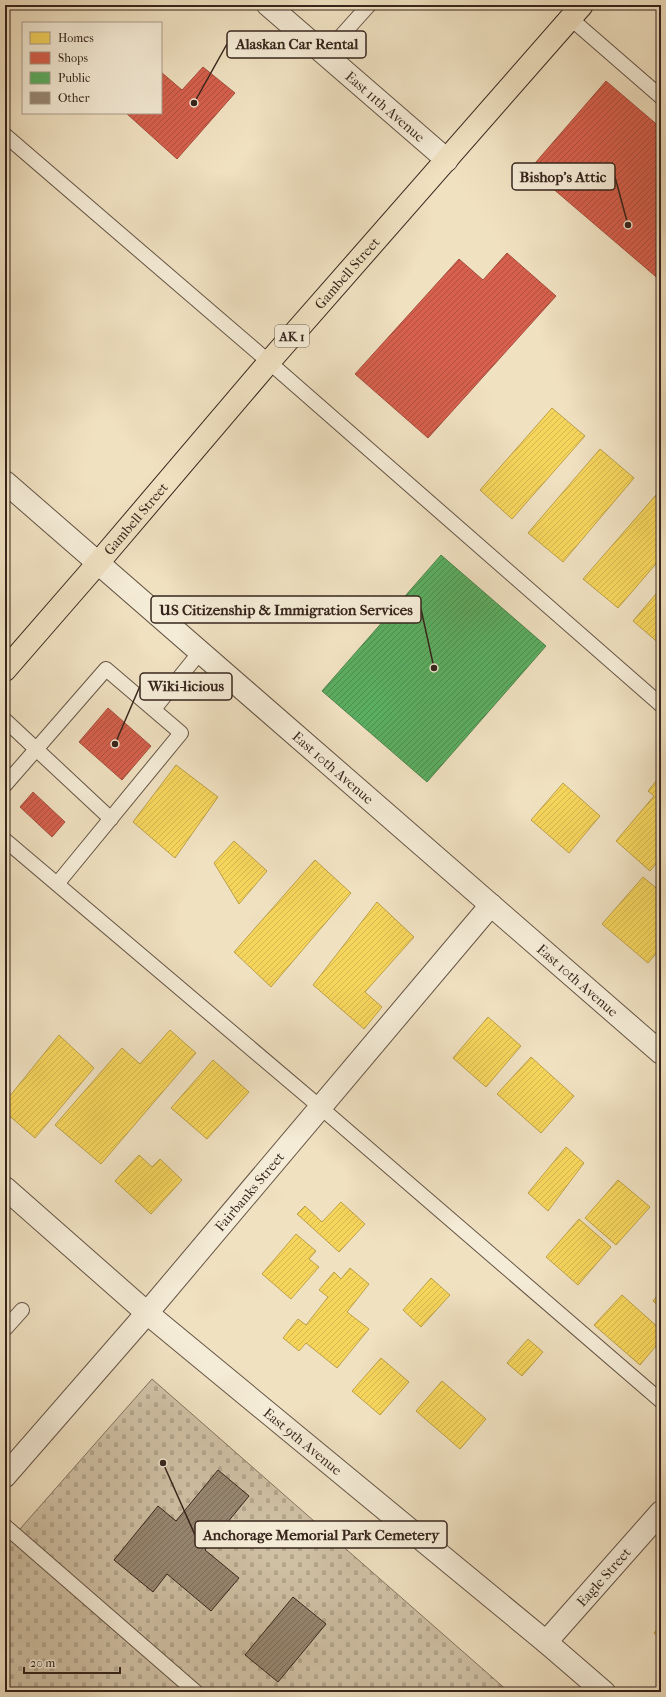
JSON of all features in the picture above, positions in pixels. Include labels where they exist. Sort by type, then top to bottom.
[{"type":"highway","name":"Gambell Street","points":[[5,670],[269,362],[576,12]]},
{"type":"street","name":"East 11th Avenue","points":[[268,5],[447,160]]},
{"type":"street","name":"East 10th Avenue","points":[[5,482],[661,1053]]},
{"type":"street","name":"Fairbanks Street","points":[[5,1476],[147,1313],[491,905]]},
{"type":"street","name":"East 9th Avenue","points":[[5,1188],[147,1313],[546,1642],[604,1692]]},
{"type":"street","name":"Eagle Street","points":[[546,1642],[661,1512]]},
{"type":"lane","points":[[325,54],[369,5]]},
{"type":"lane","points":[[576,12],[661,97]]},
{"type":"lane","points":[[5,135],[269,362],[661,705]]},
{"type":"lane","points":[[154,709],[200,652]]},
{"type":"lane","points":[[5,785],[37,750],[106,668],[181,733],[57,884]]},
{"type":"lane","points":[[5,720],[111,819]]},
{"type":"lane","points":[[5,840],[661,1401]]},
{"type":"lane","points":[[5,1329],[22,1310]]},
{"type":"lane","points":[[5,1526],[196,1692]]},
{"type":"green space","points":[[152,1379],[509,1692],[5,1692],[5,1546]]},
{"type":"building: Homes","points":[[552,408],[585,436],[512,519],[480,490]]},
{"type":"building: Homes","points":[[600,449],[634,478],[563,562],[528,533]]},
{"type":"building: Homes","points":[[656,495],[661,499],[661,558],[618,608],[583,579]]},
{"type":"building: Homes","points":[[661,588],[661,645],[633,621]]},
{"type":"building: Homes","points":[[176,765],[218,797],[175,858],[133,822]]},
{"type":"building: Homes","points":[[661,775],[661,858],[650,871],[616,841],[654,796],[648,791]]},
{"type":"building: Homes","points":[[563,783],[600,816],[569,853],[531,820]]},
{"type":"building: Homes","points":[[234,841],[267,871],[239,904],[214,863]]},
{"type":"building: Homes","points":[[315,860],[351,893],[271,987],[234,952]]},
{"type":"building: Homes","points":[[643,877],[661,892],[661,948],[648,963],[602,924]]},
{"type":"building: Homes","points":[[377,902],[414,937],[365,992],[382,1007],[364,1029],[313,985]]},
{"type":"building: Homes","points":[[488,1017],[521,1046],[486,1087],[453,1058]]},
{"type":"building: Homes","points":[[170,1030],[196,1053],[101,1164],[55,1125],[122,1048],[140,1064]]},
{"type":"building: Homes","points":[[59,1035],[94,1068],[35,1138],[5,1112],[5,1102]]},
{"type":"building: Homes","points":[[531,1057],[574,1096],[541,1133],[497,1094]]},
{"type":"building: Homes","points":[[213,1060],[249,1092],[207,1139],[171,1108]]},
{"type":"building: Homes","points":[[566,1147],[584,1163],[548,1211],[528,1193]]},
{"type":"building: Homes","points":[[139,1155],[152,1167],[160,1159],[182,1180],[151,1214],[115,1181]]},
{"type":"building: Homes","points":[[618,1180],[650,1207],[616,1245],[585,1218]]},
{"type":"building: Homes","points":[[341,1202],[365,1224],[339,1252],[297,1214],[305,1206],[322,1222]]},
{"type":"building: Homes","points":[[579,1219],[611,1247],[578,1285],[546,1257]]},
{"type":"building: Homes","points":[[296,1234],[316,1251],[309,1259],[319,1267],[291,1299],[262,1274]]},
{"type":"building: Homes","points":[[350,1268],[369,1284],[347,1312],[369,1329],[337,1368],[306,1343],[299,1351],[283,1338],[298,1319],[306,1325],[328,1297],[319,1290],[334,1272],[341,1279]]},
{"type":"building: Homes","points":[[431,1278],[450,1295],[421,1327],[403,1310]]},
{"type":"building: Homes","points":[[661,1291],[661,1308],[653,1301]]},
{"type":"building: Homes","points":[[622,1295],[661,1330],[661,1340],[640,1365],[594,1325]]},
{"type":"building: Homes","points":[[528,1339],[543,1352],[522,1376],[507,1363]]},
{"type":"building: Homes","points":[[381,1358],[409,1382],[380,1415],[352,1391]]},
{"type":"building: Homes","points":[[442,1381],[486,1419],[460,1449],[416,1411]]},
{"type":"building: Homes","points":[[661,1625],[661,1639],[654,1633]]},
{"type":"building: Shops","points":[[203,67],[235,93],[177,159],[127,114],[162,114],[162,73],[182,90]]},
{"type":"building: Shops","points":[[606,81],[661,128],[661,281],[530,169]]},
{"type":"building: Shops","points":[[507,253],[556,296],[428,438],[355,374],[459,259],[483,280]]},
{"type":"building: Shops","points":[[108,708],[151,746],[122,780],[79,742]]},
{"type":"building: Shops","points":[[33,792],[65,822],[52,837],[20,807]]},
{"type":"building: Public","points":[[441,555],[546,646],[427,782],[322,691]]},
{"type":"building: Other","points":[[218,1470],[249,1496],[205,1550],[239,1578],[211,1611],[167,1574],[153,1592],[114,1560],[158,1506],[176,1521]]},
{"type":"building: Other","points":[[293,1597],[326,1624],[278,1682],[245,1655]]},
{"type":"place","name":"Alaskan Car Rental","points":[[194,103]]},
{"type":"place","name":"Bishop's Attic","points":[[628,225]]},
{"type":"place","name":"US Citizenship & Immigration Services","points":[[434,668]]},
{"type":"place","name":"Wiki-licious","points":[[115,744]]},
{"type":"place","name":"Anchorage Memorial Park Cemetery","points":[[163,1463]]}]
